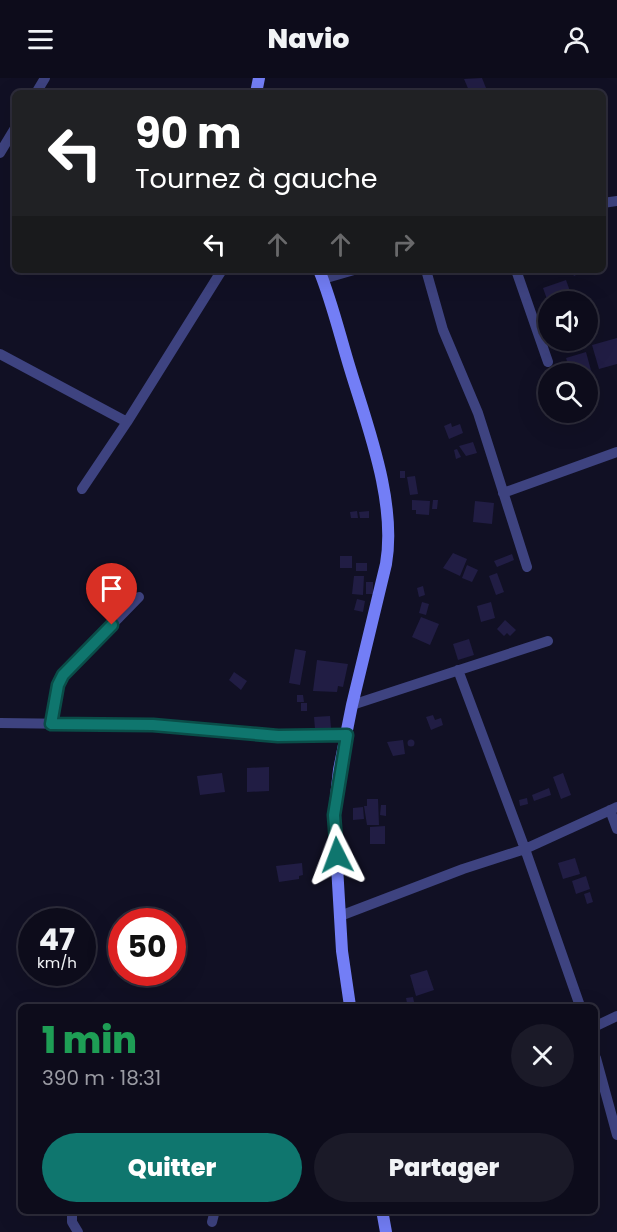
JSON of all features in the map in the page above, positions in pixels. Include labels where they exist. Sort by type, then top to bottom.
[{"type":"main road","points":[[321,275],[371,438],[389,534],[386,564],[352,705],[334,815],[340,916],[350,1004]]},
{"type":"main road","points":[[383,1214],[386,1232]]},
{"type":"street","points":[[0,153],[12,133]]},
{"type":"street","points":[[82,489],[127,422],[220,273]]},
{"type":"street","points":[[427,273],[443,330],[468,386],[527,567]]},
{"type":"street","points":[[517,273],[548,362]]},
{"type":"street","points":[[0,354],[127,422]]},
{"type":"street","points":[[503,493],[617,453]]},
{"type":"street","points":[[51,724],[58,685],[63,675],[139,597]]},
{"type":"street","points":[[352,705],[548,641]]},
{"type":"street","points":[[458,670],[525,849],[579,1004]]},
{"type":"street","points":[[0,723],[153,725],[278,736],[347,735]]},
{"type":"street","points":[[340,916],[463,869],[525,849],[614,809],[617,829]]},
{"type":"street","points":[[598,1025],[617,1016]]},
{"type":"street","points":[[598,1065],[617,1135]]},
{"type":"street","points":[[72,1214],[72,1222],[78,1232]]},
{"type":"street","points":[[213,1222],[214,1214]]},
{"type":"building","points":[[482,78],[487,90],[469,90],[464,79]]},
{"type":"building","points":[[566,280],[570,291],[544,291],[543,288]]},
{"type":"building","points":[[617,338],[617,364],[599,369],[594,351],[598,351],[598,343]]},
{"type":"building","points":[[586,352],[589,363],[568,363],[566,358]]},
{"type":"building","points":[[451,423],[452,427],[460,424],[463,433],[449,439],[444,426]]},
{"type":"building","points":[[473,442],[477,453],[466,456],[459,446]]},
{"type":"building","points":[[457,449],[461,457],[456,459],[454,450]]},
{"type":"building","points":[[400,471],[405,471],[405,478],[400,478]]},
{"type":"building","points":[[415,476],[418,494],[410,495],[407,477]]},
{"type":"building","points":[[412,500],[430,501],[429,515],[416,514],[416,510],[412,510]]},
{"type":"building","points":[[433,500],[438,500],[437,509],[432,509]]},
{"type":"building","points":[[475,501],[494,503],[492,524],[473,522]]},
{"type":"building","points":[[357,511],[358,518],[351,518],[350,512]]},
{"type":"building","points":[[369,511],[369,518],[360,518],[359,512]]},
{"type":"building","points":[[453,553],[467,559],[460,576],[443,568]]},
{"type":"building","points":[[512,554],[514,560],[497,567],[494,561]]},
{"type":"building","points":[[340,556],[352,556],[352,568],[340,568]]},
{"type":"building","points":[[356,563],[367,563],[367,571],[356,571]]},
{"type":"building","points":[[467,565],[478,570],[472,582],[462,578]]},
{"type":"building","points":[[497,573],[504,592],[496,595],[489,576]]},
{"type":"building","points":[[354,576],[364,576],[363,595],[352,594]]},
{"type":"building","points":[[366,582],[373,582],[373,594],[366,594]]},
{"type":"building","points":[[423,586],[425,595],[419,597],[417,588]]},
{"type":"building","points":[[357,599],[365,601],[363,612],[354,610]]},
{"type":"building","points":[[422,602],[429,604],[426,615],[419,613]]},
{"type":"building","points":[[491,602],[495,618],[481,622],[477,606]]},
{"type":"building","points":[[421,617],[439,624],[430,645],[412,637]]},
{"type":"building","points":[[505,620],[516,630],[510,636],[507,633],[504,636],[497,629]]},
{"type":"building","points":[[469,639],[474,655],[458,660],[453,644]]},
{"type":"building","points":[[295,649],[306,651],[300,685],[289,683]]},
{"type":"building","points":[[317,660],[348,664],[343,687],[338,686],[337,692],[313,691]]},
{"type":"building","points":[[234,672],[247,681],[241,690],[229,680]]},
{"type":"building","points":[[297,695],[303,695],[304,702],[297,702]]},
{"type":"building","points":[[301,703],[307,703],[307,711],[301,711]]},
{"type":"building","points":[[433,715],[435,720],[441,718],[443,725],[431,730],[426,717]]},
{"type":"building","points":[[330,716],[331,728],[315,729],[314,717]]},
{"type":"building","points":[[403,740],[405,754],[393,756],[387,742]]},
{"type":"building","points":[[411,740],[414,743],[411,746],[408,743]]},
{"type":"building","points":[[269,767],[269,791],[247,792],[247,768]]},
{"type":"building","points":[[222,773],[225,792],[200,795],[197,776]]},
{"type":"building","points":[[563,773],[571,795],[561,799],[553,777]]},
{"type":"building","points":[[549,788],[551,795],[534,801],[532,795]]},
{"type":"building","points":[[527,798],[528,804],[520,806],[519,800]]},
{"type":"building","points":[[367,799],[378,799],[379,825],[367,825],[364,806],[367,806]]},
{"type":"building","points":[[381,805],[386,805],[386,816],[380,815]]},
{"type":"building","points":[[363,807],[364,819],[353,820],[353,808]]},
{"type":"building","points":[[385,826],[385,844],[370,844],[370,827]]},
{"type":"building","points":[[575,858],[580,874],[563,879],[558,863]]},
{"type":"building","points":[[302,863],[303,875],[299,876],[299,879],[279,882],[276,866]]},
{"type":"building","points":[[586,876],[590,889],[576,894],[572,881]]},
{"type":"building","points":[[590,892],[593,902],[587,904],[584,894]]},
{"type":"building","points":[[427,970],[434,990],[416,996],[410,975]]},
{"type":"building","points":[[413,997],[414,1002],[407,1003],[406,998]]},
{"type":"route","points":[[112,625],[63,675],[58,685],[51,724],[153,725],[278,736],[347,735],[339,770],[334,815],[337,855]]}]
